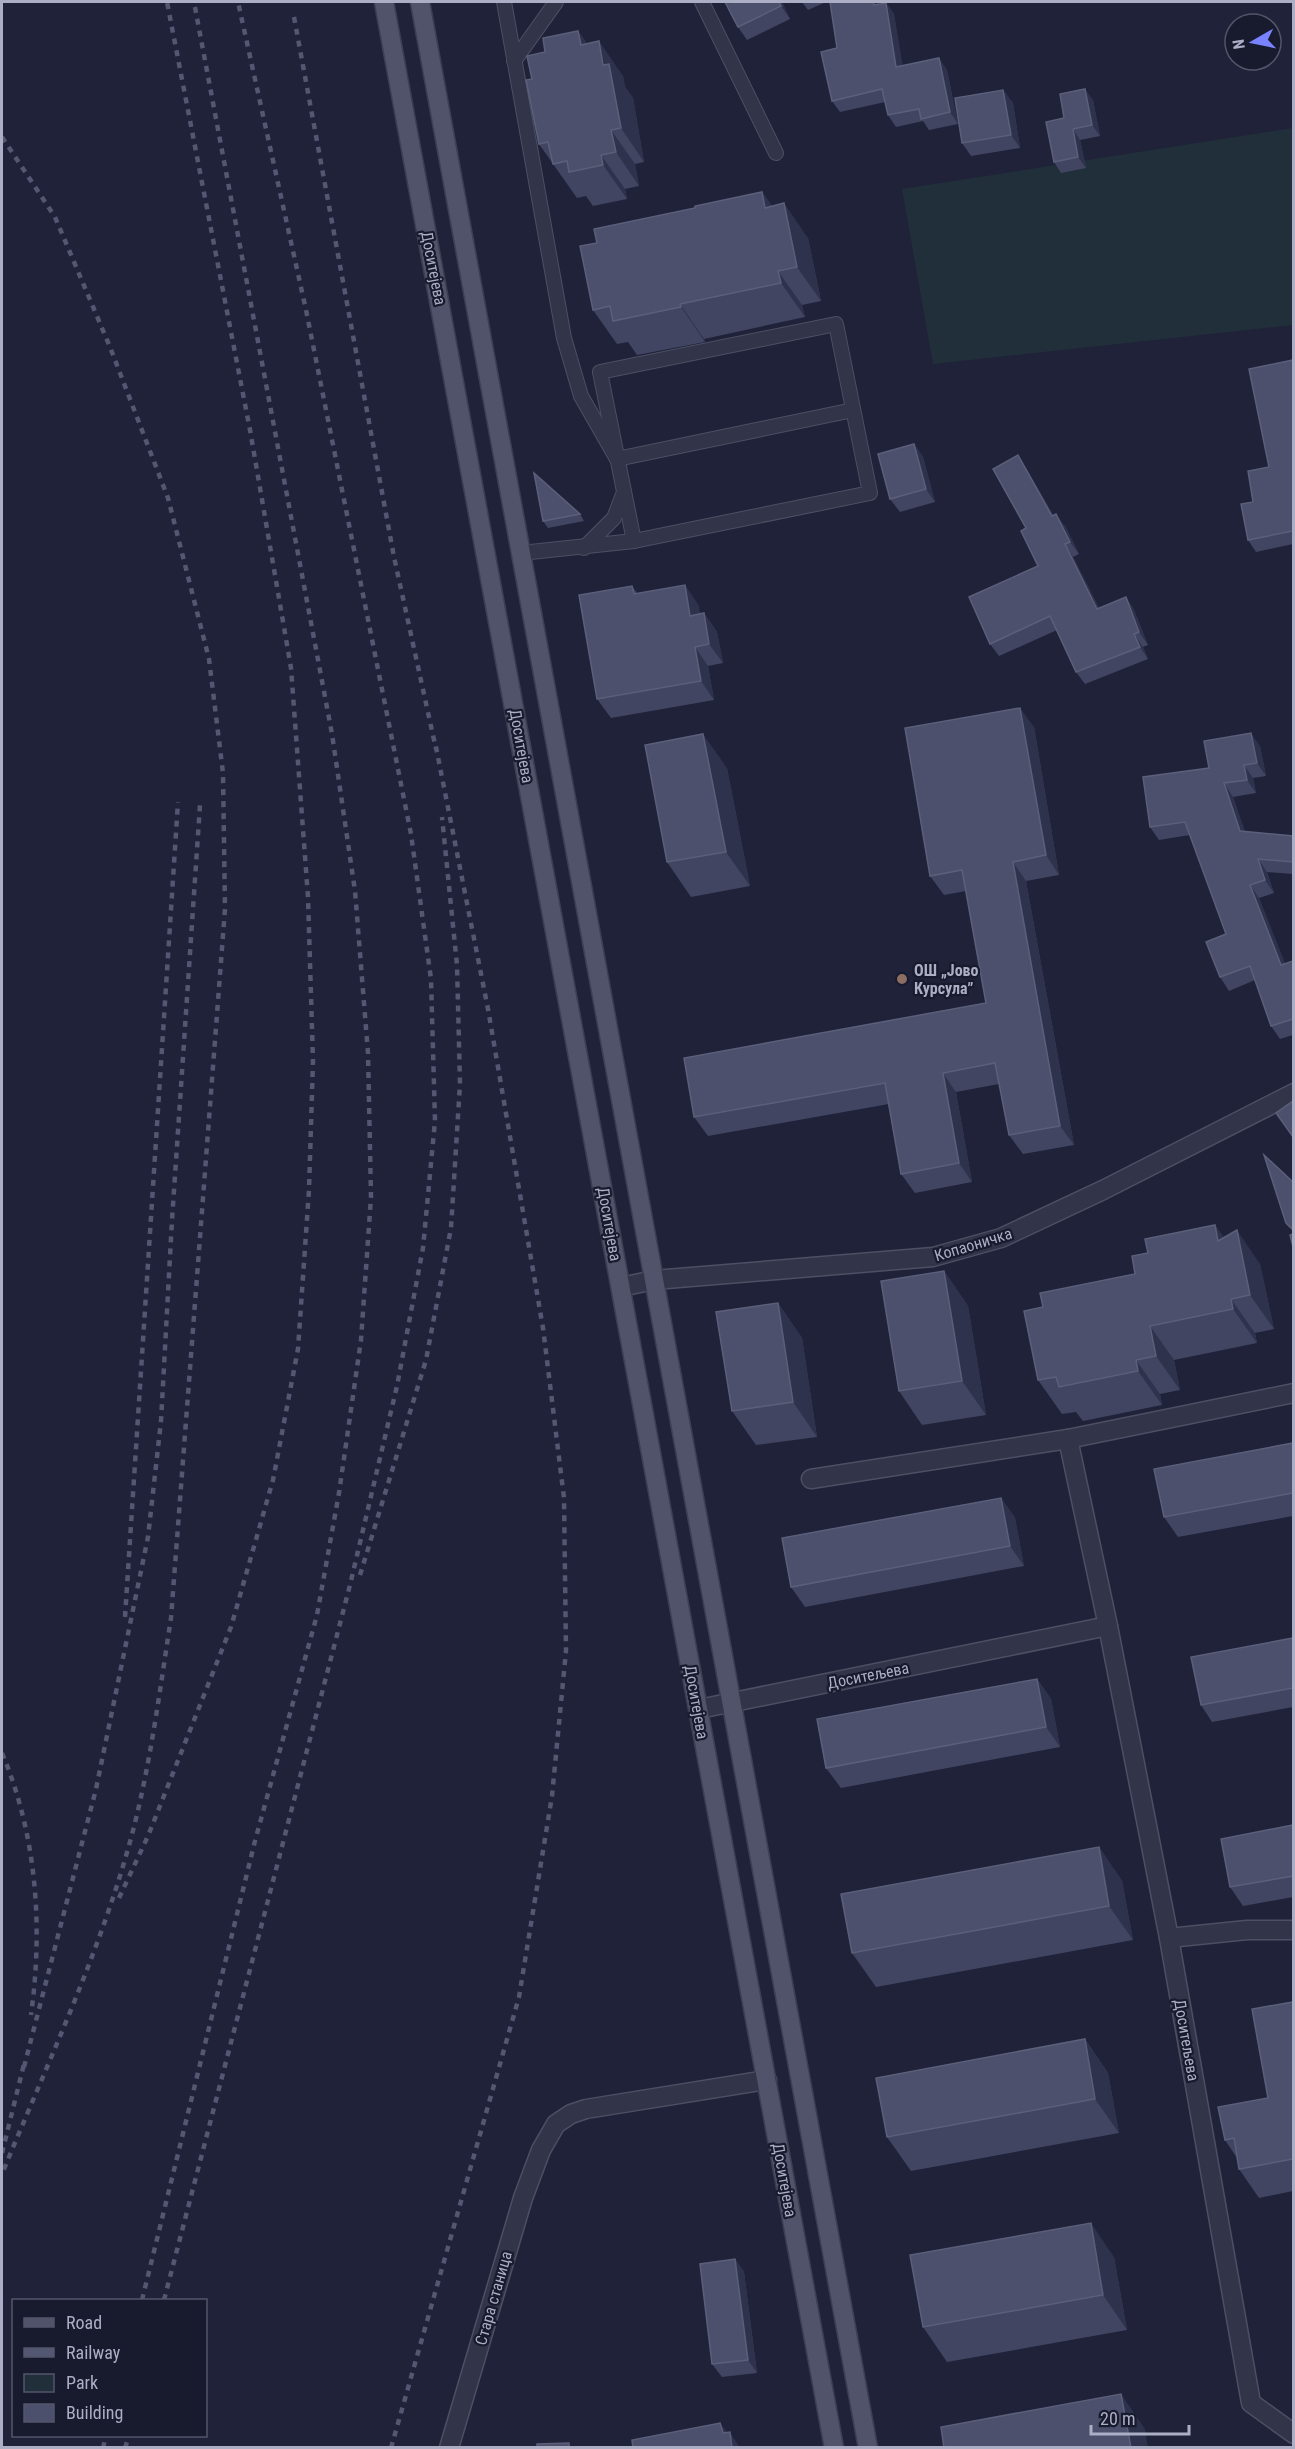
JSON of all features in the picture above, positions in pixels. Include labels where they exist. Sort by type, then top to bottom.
[{"type":"main road","name":"Доситејева","points":[[384,2],[834,2448]]},
{"type":"main road","name":"Доситејева","points":[[420,2],[868,2448]]},
{"type":"street","name":"Копаоничка","points":[[621,1287],[654,1280],[933,1257],[1001,1238],[1103,1190],[1293,1093]]},
{"type":"street","points":[[811,1479],[1068,1438],[1293,1393]]},
{"type":"street","name":"Доситељева","points":[[1068,1438],[1108,1626],[1169,1938],[1251,2403],[1293,2434]]},
{"type":"street","name":"Доситељева","points":[[699,1709],[1108,1626]]},
{"type":"street","points":[[1169,1938],[1246,1930],[1293,1930]]},
{"type":"street","name":"Стара станица","points":[[449,2448],[523,2198],[541,2150],[556,2124],[571,2114],[586,2109],[767,2080]]},
{"type":"lane","points":[[504,2],[564,338],[581,396],[617,459]]},
{"type":"lane","points":[[514,61],[556,2]]},
{"type":"lane","points":[[702,2],[776,153]]},
{"type":"lane","points":[[521,553],[634,541],[870,493],[836,324],[600,372],[634,541]]},
{"type":"lane","points":[[617,459],[853,410]]},
{"type":"lane","points":[[584,548],[614,518],[624,492]]},
{"type":"green space","points":[[1293,128],[1293,325],[933,364],[902,189]]},
{"type":"building","points":[[725,2],[779,2],[781,6],[738,27]]},
{"type":"building","points":[[830,2],[873,2],[874,5],[886,3],[896,67],[939,58],[950,112],[921,119],[919,109],[888,115],[882,89],[832,101],[821,52],[837,48]]},
{"type":"building","points":[[578,31],[581,45],[599,41],[603,65],[609,64],[621,128],[611,130],[616,152],[601,155],[603,165],[569,172],[567,161],[553,164],[548,142],[539,144],[526,80],[532,79],[527,56],[545,52],[543,38]]},
{"type":"building","points":[[1085,89],[1092,125],[1073,129],[1078,157],[1054,162],[1046,122],[1064,118],[1060,94]]},
{"type":"building","points":[[1003,90],[1011,135],[962,143],[955,98]]},
{"type":"building","points":[[762,192],[765,208],[784,203],[797,267],[778,271],[781,283],[613,321],[610,306],[593,310],[580,246],[597,243],[594,229]]},
{"type":"building","points":[[1293,360],[1293,531],[1248,540],[1241,504],[1253,502],[1248,471],[1269,467],[1249,369]]},
{"type":"building","points":[[914,444],[926,489],[890,499],[878,454]]},
{"type":"building","points":[[1018,455],[1052,516],[1056,514],[1070,542],[1065,544],[1097,609],[1126,597],[1139,632],[1134,634],[1140,647],[1076,672],[1050,616],[990,644],[969,597],[1038,566],[1021,531],[1026,528],[993,469]]},
{"type":"building","points":[[534,473],[580,514],[543,521]]},
{"type":"building","points":[[685,585],[690,616],[704,613],[709,644],[695,647],[701,681],[597,699],[579,595],[632,586],[634,594]]},
{"type":"building","points":[[1020,708],[1046,855],[1013,862],[1060,1126],[1009,1135],[995,1063],[943,1073],[959,1163],[901,1174],[885,1083],[694,1117],[684,1058],[986,1003],[962,870],[930,876],[905,728]]},
{"type":"building","points":[[1251,733],[1257,763],[1244,765],[1247,780],[1224,783],[1240,831],[1293,836],[1293,862],[1258,859],[1265,880],[1250,885],[1281,965],[1293,961],[1293,1019],[1271,1026],[1250,966],[1220,977],[1206,942],[1226,934],[1185,822],[1150,827],[1143,777],[1209,768],[1204,741]]},
{"type":"building","points":[[703,734],[726,852],[667,862],[645,745]]},
{"type":"building","points":[[1293,1101],[1293,1137],[1276,1113]]},
{"type":"building","points":[[1264,1155],[1293,1182],[1293,1230],[1286,1223]]},
{"type":"building","points":[[1215,1225],[1218,1241],[1237,1230],[1250,1295],[1231,1299],[1233,1309],[1150,1326],[1156,1356],[1136,1360],[1138,1371],[1059,1387],[1056,1377],[1038,1380],[1024,1311],[1043,1307],[1040,1293],[1135,1274],[1132,1256],[1148,1253],[1145,1239]]},
{"type":"building","points":[[944,1271],[962,1381],[899,1391],[881,1281]]},
{"type":"building","points":[[778,1303],[793,1402],[732,1411],[716,1312]]},
{"type":"building","points":[[1293,1443],[1293,1493],[1164,1517],[1154,1469]]},
{"type":"building","points":[[1001,1498],[1010,1546],[791,1587],[782,1538]]},
{"type":"building","points":[[1293,1638],[1293,1688],[1201,1705],[1191,1657]]},
{"type":"building","points":[[1037,1679],[1046,1727],[826,1768],[817,1719]]},
{"type":"building","points":[[1293,1825],[1293,1876],[1230,1887],[1221,1839]]},
{"type":"building","points":[[1099,1847],[1109,1906],[852,1953],[841,1894]]},
{"type":"building","points":[[1293,2002],[1293,2159],[1239,2169],[1234,2138],[1225,2140],[1218,2107],[1268,2098],[1252,2009]]},
{"type":"building","points":[[1085,2039],[1095,2099],[887,2137],[876,2078]]},
{"type":"building","points":[[1091,2223],[1103,2295],[923,2327],[910,2255]]},
{"type":"building","points":[[735,2259],[748,2360],[712,2364],[700,2264]]},
{"type":"building","points":[[1121,2394],[1131,2448],[944,2448],[941,2427]]},
{"type":"building","points":[[720,2423],[723,2433],[730,2432],[732,2448],[633,2448],[632,2440]]},
{"type":"building","points":[[569,2443],[569,2448],[537,2448],[537,2444]]},
{"type":"railway","points":[[119,1898],[148,1836],[231,1627],[273,1480],[298,1349],[309,1190],[313,1061],[308,897],[291,668],[250,430],[167,2]]},
{"type":"railway","points":[[142,2299],[255,1841],[317,1615],[339,1493],[361,1340],[371,1197],[368,1053],[355,891],[332,734],[194,2]]},
{"type":"railway","points":[[164,2299],[350,1585],[397,1386],[423,1248],[435,1121],[431,979],[411,834],[306,310],[238,2]]},
{"type":"railway","points":[[294,17],[394,557],[436,749]]},
{"type":"railway","points":[[2,137],[55,217],[110,347],[168,498],[209,659],[223,773],[225,909],[171,1618],[159,1700],[138,1811],[104,1924],[72,2008],[2,2174]]},
{"type":"railway","points":[[391,2448],[519,1997],[552,1796],[566,1651],[564,1498],[543,1328],[488,1009],[435,742]]},
{"type":"railway","points":[[125,1617],[178,802]]},
{"type":"railway","points":[[24,2067],[96,1789],[148,1537],[161,1421],[200,805]]},
{"type":"railway","points":[[360,1575],[426,1360],[451,1228],[460,1084],[457,965],[442,817]]},
{"type":"railway","points":[[2,1753],[23,1817],[34,1882],[36,1949],[31,2015]]},
{"type":"railway","points":[[2,2153],[25,2060]]},
{"type":"railway","points":[[103,2448],[106,2437]]},
{"type":"railway","points":[[125,2448],[129,2437]]},
{"type":"place","name":"ОШ „Јово Курсула”","points":[[902,979]]}]
